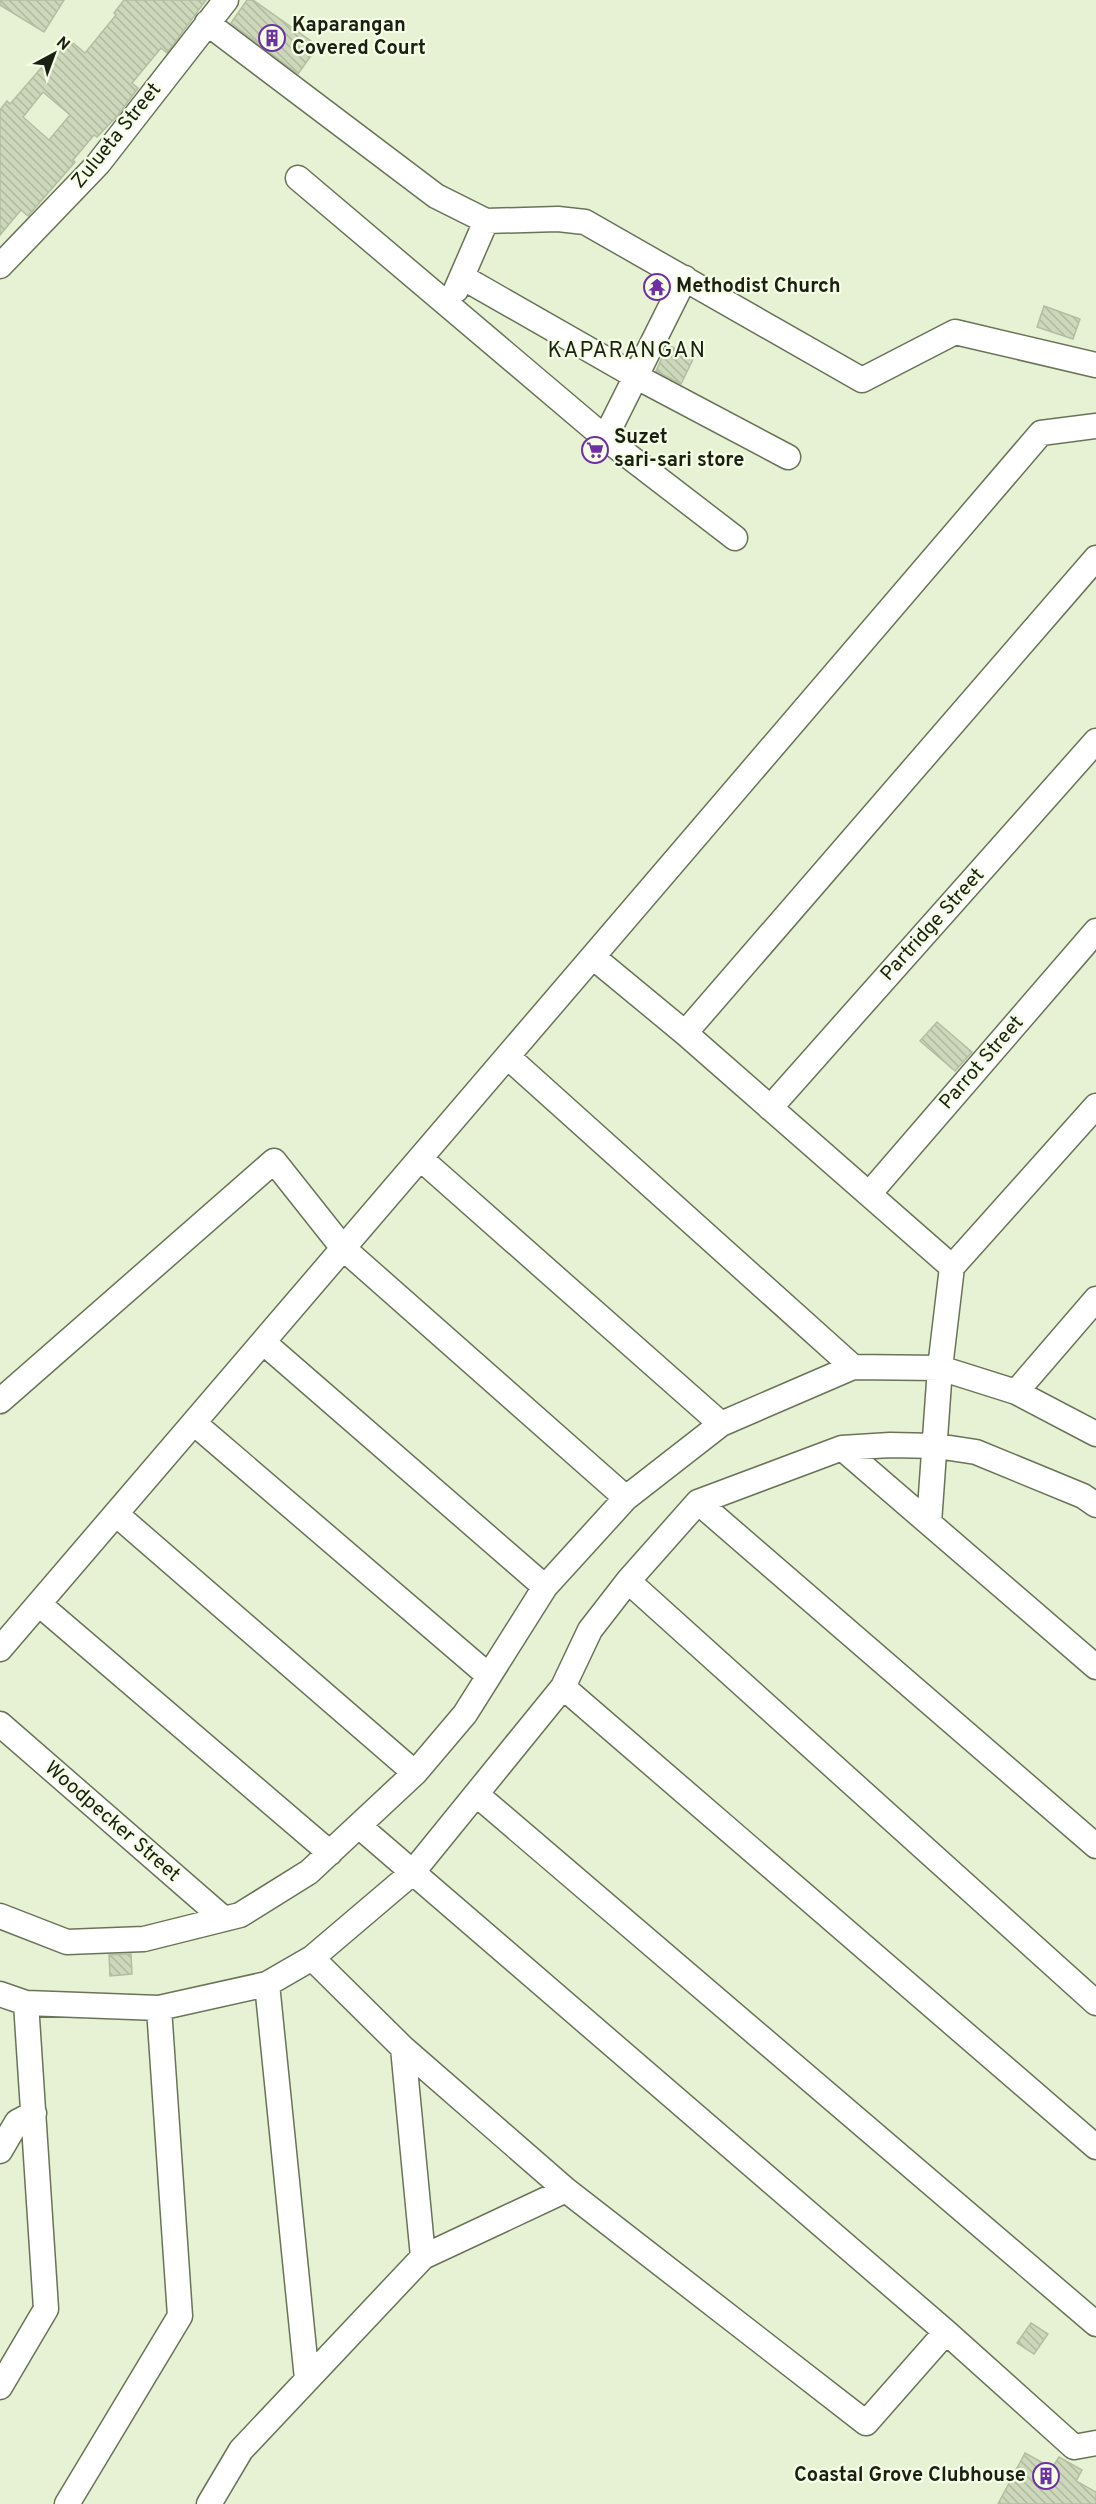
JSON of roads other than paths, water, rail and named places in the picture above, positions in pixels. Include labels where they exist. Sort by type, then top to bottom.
[{"type":"street","name":"Zulueta Street","points":[[0,266],[98,164],[226,0]]},
{"type":"street","points":[[207,23],[436,196],[486,221],[558,219],[585,222],[862,380],[955,332],[1096,365]]},
{"type":"street","points":[[297,178],[605,438],[735,538]]},
{"type":"street","points":[[450,306],[486,221]]},
{"type":"street","points":[[462,278],[637,377],[788,457]]},
{"type":"street","points":[[605,438],[685,278]]},
{"type":"street","points":[[0,1649],[1041,433],[1096,426]]},
{"type":"street","points":[[685,1033],[1096,558]]},
{"type":"street","name":"Partridge Street","points":[[770,1108],[1096,741]]},
{"type":"street","name":"Parrot Street","points":[[868,1194],[1096,931]]},
{"type":"street","points":[[593,957],[685,1033],[952,1267]]},
{"type":"street","points":[[508,1057],[853,1367]]},
{"type":"street","points":[[929,1523],[937,1446],[940,1368],[952,1267],[1096,1106]]},
{"type":"street","points":[[421,1159],[721,1424]]},
{"type":"street","points":[[0,1401],[274,1161],[343,1248],[626,1498]]},
{"type":"street","points":[[1016,1392],[1096,1299]]},
{"type":"street","points":[[263,1342],[545,1587]]},
{"type":"street","points":[[0,1916],[66,1942],[144,1939],[240,1915],[299,1878],[330,1853],[415,1773],[465,1714],[545,1587],[626,1498],[721,1424],[853,1367],[940,1368],[1016,1392],[1096,1434]]},
{"type":"street","points":[[194,1423],[489,1676]]},
{"type":"street","points":[[0,1994],[26,2002],[159,2008],[267,1984],[312,1958],[412,1873],[563,1687],[590,1630],[628,1581],[698,1502],[842,1448],[937,1446],[976,1452],[1083,1496],[1096,1506]]},
{"type":"street","points":[[842,1448],[1096,1667]]},
{"type":"street","points":[[698,1502],[1096,1846]]},
{"type":"street","points":[[116,1514],[415,1773]]},
{"type":"street","points":[[628,1581],[1096,2002]]},
{"type":"street","points":[[39,1604],[330,1853]]},
{"type":"street","points":[[563,1687],[1096,2147]]},
{"type":"street","name":"Woodpecker Street","points":[[0,1724],[224,1919]]},
{"type":"street","points":[[476,1794],[1096,2324]]},
{"type":"street","points":[[359,1826],[946,2332],[1074,2447],[1096,2443]]},
{"type":"street","points":[[312,1958],[403,2048],[566,2190],[866,2424],[946,2332]]},
{"type":"street","points":[[267,1984],[307,2379]]},
{"type":"street","points":[[0,2387],[46,2309],[26,2002]]},
{"type":"street","points":[[67,2504],[180,2316],[159,2008]]},
{"type":"street","points":[[403,2048],[423,2257]]},
{"type":"street","points":[[0,2151],[17,2122],[34,2113]]},
{"type":"street","points":[[209,2504],[241,2450],[423,2257],[566,2190]]},
{"type":"place","name":"Kaparangan Covered Court","points":[[272,38]]},
{"type":"place","name":"Methodist Church","points":[[657,287]]},
{"type":"place","name":"Suzet sari-sari store","points":[[595,450]]},
{"type":"place","name":"Coastal Grove Clubhouse","points":[[1046,2476]]},
{"type":"district","name":"KAPARANGAN","points":[[627,351]]}]
